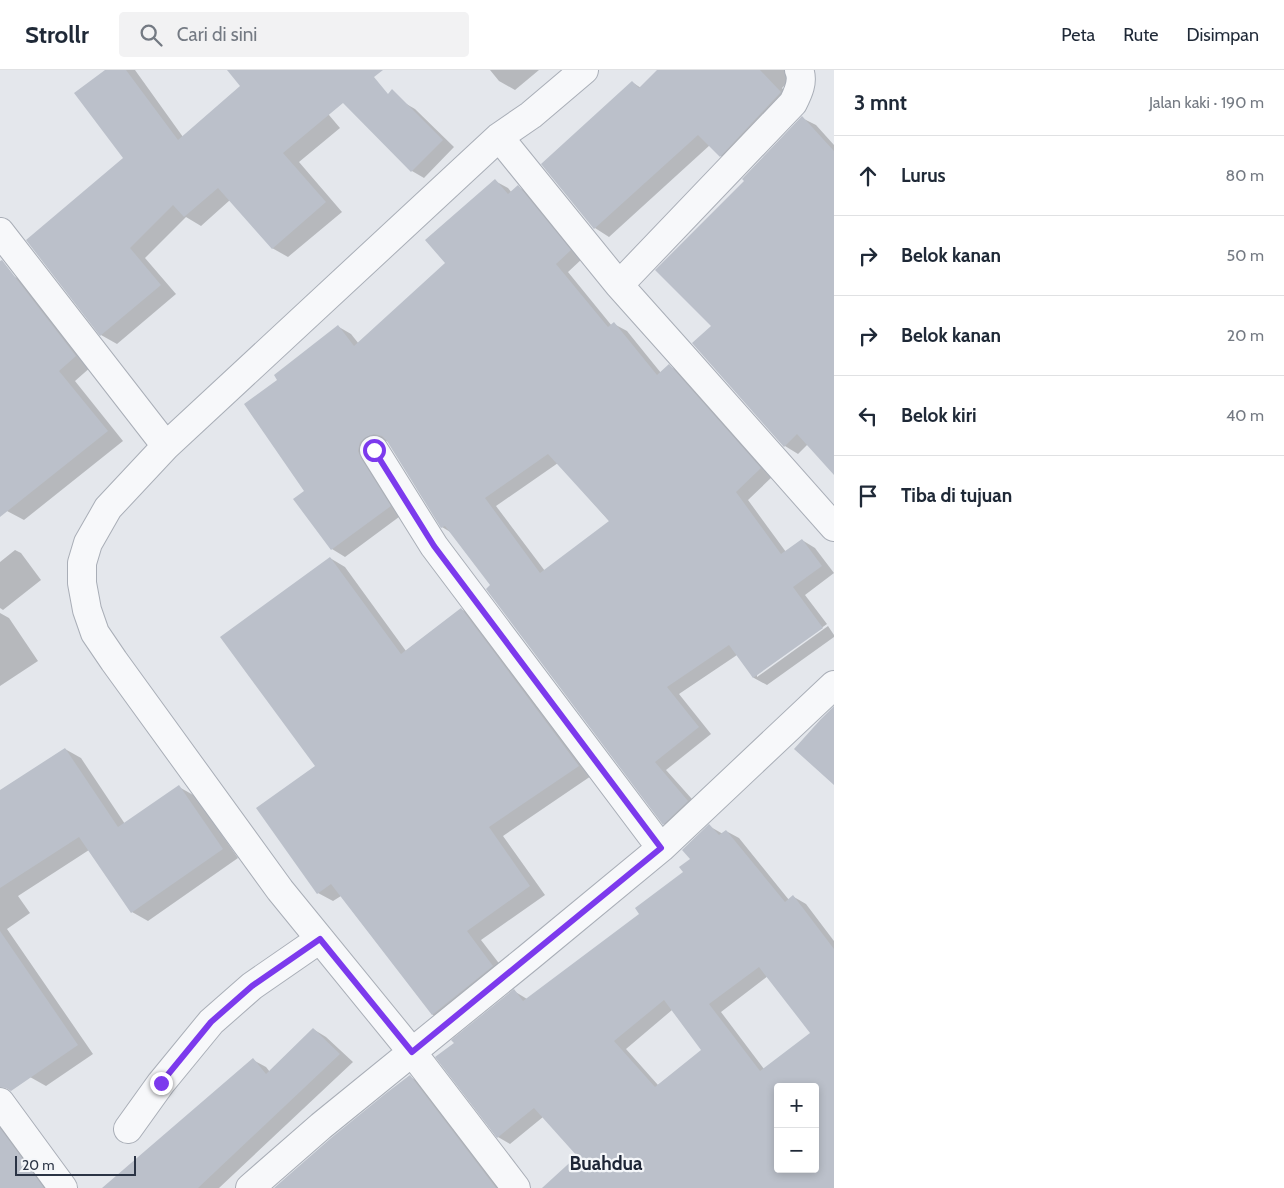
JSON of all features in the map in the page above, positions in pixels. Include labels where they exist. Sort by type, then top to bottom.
[{"type":"street","points":[[516,1188],[412,1052],[280,890],[114,661],[96,633],[87,610],[82,583],[82,563],[88,543],[108,508],[166,446],[499,137],[531,115],[584,70]]},
{"type":"street","points":[[619,285],[792,103],[798,94],[801,84],[799,70]]},
{"type":"street","points":[[499,137],[619,285],[834,528]]},
{"type":"street","points":[[0,232],[166,446]]},
{"type":"street","points":[[374,450],[434,546],[661,848]]},
{"type":"street","points":[[250,1188],[321,1126],[661,848],[834,685]]},
{"type":"street","points":[[128,1128],[161,1083],[211,1022],[252,986],[320,939]]},
{"type":"street","points":[[0,1102],[63,1188]]},
{"type":"building","points":[[105,70],[126,70],[178,140],[240,86],[227,70],[383,70],[374,77],[388,94],[392,89],[443,140],[411,172],[343,103],[283,153],[326,202],[272,249],[218,188],[184,217],[173,205],[130,248],[161,285],[100,336],[26,240],[123,158],[74,93]]},
{"type":"building","points":[[657,70],[760,70],[781,92],[720,157],[698,135],[594,229],[541,164],[632,81],[639,88]]},
{"type":"building","points":[[802,116],[834,151],[834,475],[797,434],[784,447],[692,343],[711,326],[655,270],[744,181],[742,179]]},
{"type":"building","points":[[495,179],[508,194],[518,185],[571,250],[556,264],[608,327],[614,322],[657,375],[669,364],[761,468],[736,492],[781,554],[802,539],[822,566],[793,587],[823,628],[753,678],[729,645],[667,687],[699,727],[655,762],[688,801],[663,825],[486,589],[490,585],[445,526],[441,528],[387,441],[382,436],[374,434],[360,442],[358,451],[391,506],[331,550],[293,499],[304,491],[244,404],[277,380],[274,375],[338,325],[354,346],[445,263],[425,240]],"holes":[[[548,454],[609,521],[540,573],[485,498]]]},
{"type":"building","points":[[2,260],[76,356],[59,371],[108,431],[0,517],[0,261]]},
{"type":"building","points":[[330,557],[401,654],[461,608],[579,766],[489,827],[530,886],[467,931],[493,966],[432,1015],[331,884],[317,894],[256,808],[315,766],[220,637]]},
{"type":"building","points":[[834,706],[834,785],[794,749]]},
{"type":"building","points":[[65,748],[118,827],[179,785],[223,849],[131,913],[79,837],[0,888],[0,790]]},
{"type":"building","points":[[709,824],[719,835],[726,830],[785,902],[793,895],[834,949],[834,1188],[542,1188],[577,1156],[534,1108],[497,1138],[435,1057],[454,1043],[451,1040],[514,989],[523,1001],[639,914],[635,908],[683,872],[679,867],[690,859],[682,850]],"holes":[[[759,967],[810,1033],[760,1071],[709,1004]],[[664,1000],[701,1050],[655,1087],[614,1041]]]},
{"type":"building","points":[[0,931],[78,1045],[11,1091],[0,1087]]},
{"type":"building","points":[[313,1028],[340,1054],[198,1188],[102,1188],[253,1058],[266,1074]]},
{"type":"building","points":[[410,1075],[496,1188],[274,1188],[331,1138]]},
{"type":"building","points":[[0,1128],[44,1188],[0,1188]]},
{"type":"district","name":"Buahdua","points":[[606,1163]]},
{"type":"route","points":[[161,1083],[211,1022],[252,986],[320,939],[412,1052],[661,848],[434,546],[374,450]]}]
